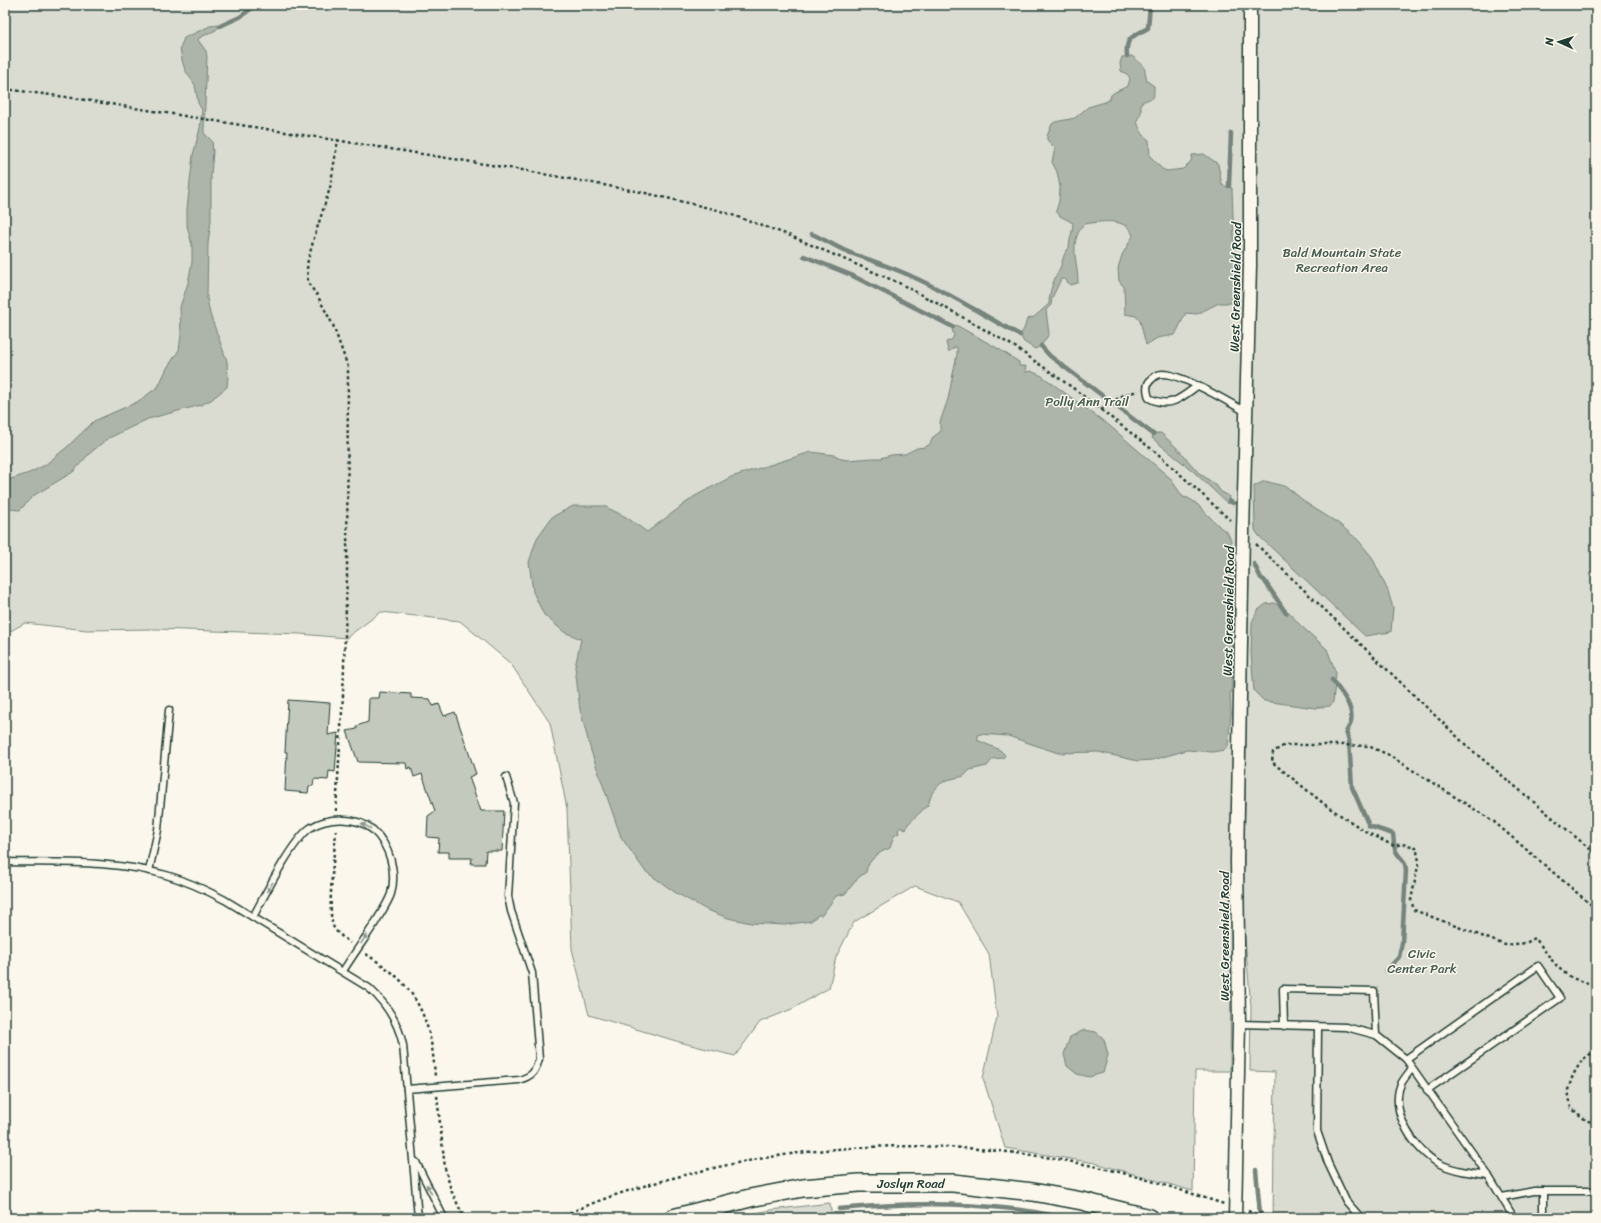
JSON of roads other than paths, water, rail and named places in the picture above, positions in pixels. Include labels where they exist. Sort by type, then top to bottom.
[{"type":"street","name":"West Greenshield Road","points":[[1235,1218],[1238,1024],[1237,860],[1250,266],[1250,5]]},
{"type":"street","name":"Joslyn Road","points":[[673,1218],[750,1198],[803,1188],[859,1183],[953,1183],[1033,1192],[1082,1201],[1150,1218]]},
{"type":"lane","points":[[1197,386],[1180,399],[1171,403],[1155,401],[1149,398],[1146,390],[1149,381],[1155,375],[1163,374],[1186,380],[1246,412]]},
{"type":"lane","points":[[149,871],[158,830],[169,710]]},
{"type":"lane","points":[[407,1089],[519,1080],[529,1077],[536,1070],[539,1059],[532,973],[511,911],[508,896],[514,803],[506,776]]},
{"type":"lane","points":[[253,917],[298,839],[310,828],[322,822],[333,820],[347,820],[361,823],[372,830],[388,853],[393,870],[393,883],[390,896],[383,911],[342,971]]},
{"type":"lane","points":[[5,862],[109,865],[167,875],[200,888],[253,917],[362,983],[376,994],[392,1015],[403,1045],[418,1218]]},
{"type":"lane","points":[[1406,1059],[1538,966],[1560,998],[1427,1090]]},
{"type":"lane","points":[[1284,1026],[1284,989],[1374,991],[1376,1035]]},
{"type":"lane","points":[[1238,1024],[1346,1027],[1376,1035],[1406,1059],[1488,1175],[1514,1218]]},
{"type":"lane","points":[[1318,1027],[1317,1131],[1328,1163],[1346,1201],[1361,1218]]},
{"type":"lane","points":[[1412,1068],[1401,1084],[1398,1101],[1400,1115],[1405,1128],[1414,1141],[1428,1155],[1439,1163],[1456,1170],[1488,1175]]},
{"type":"lane","points":[[414,1159],[444,1218]]},
{"type":"lane","points":[[1502,1197],[1534,1191],[1596,1191]]},
{"type":"lane","points":[[1543,1191],[1543,1218]]},
{"type":"waterway","points":[[220,26],[240,17],[256,5]]},
{"type":"waterway","points":[[1127,56],[1127,44],[1129,40],[1148,28],[1150,5]]},
{"type":"waterway","points":[[1229,186],[1231,133]]},
{"type":"waterway","points":[[812,234],[848,252],[927,283],[1020,335]]},
{"type":"waterway","points":[[804,256],[851,275],[953,327]]},
{"type":"waterway","points":[[1041,346],[1050,356],[1153,434]]},
{"type":"waterway","points":[[1229,501],[1233,503]]},
{"type":"waterway","points":[[1254,564],[1261,578],[1264,580],[1286,613]]},
{"type":"waterway","points":[[1332,680],[1346,699],[1351,715],[1351,722],[1346,732],[1349,740],[1352,787],[1369,826],[1393,834],[1395,849],[1406,866],[1402,943],[1399,957],[1386,971]]},
{"type":"waterway","points":[[1256,1170],[1260,1214]]},
{"type":"waterway","points":[[839,1209],[882,1205],[948,1204],[1043,1213],[1061,1218]]},
{"type":"park label","name":"Bald Mountain State Recreation Area","points":[[1342,260]]},
{"type":"park label","name":"Polly Ann Trail","points":[[1087,401]]},
{"type":"park label","name":"Civic Center Park","points":[[1422,960]]}]
